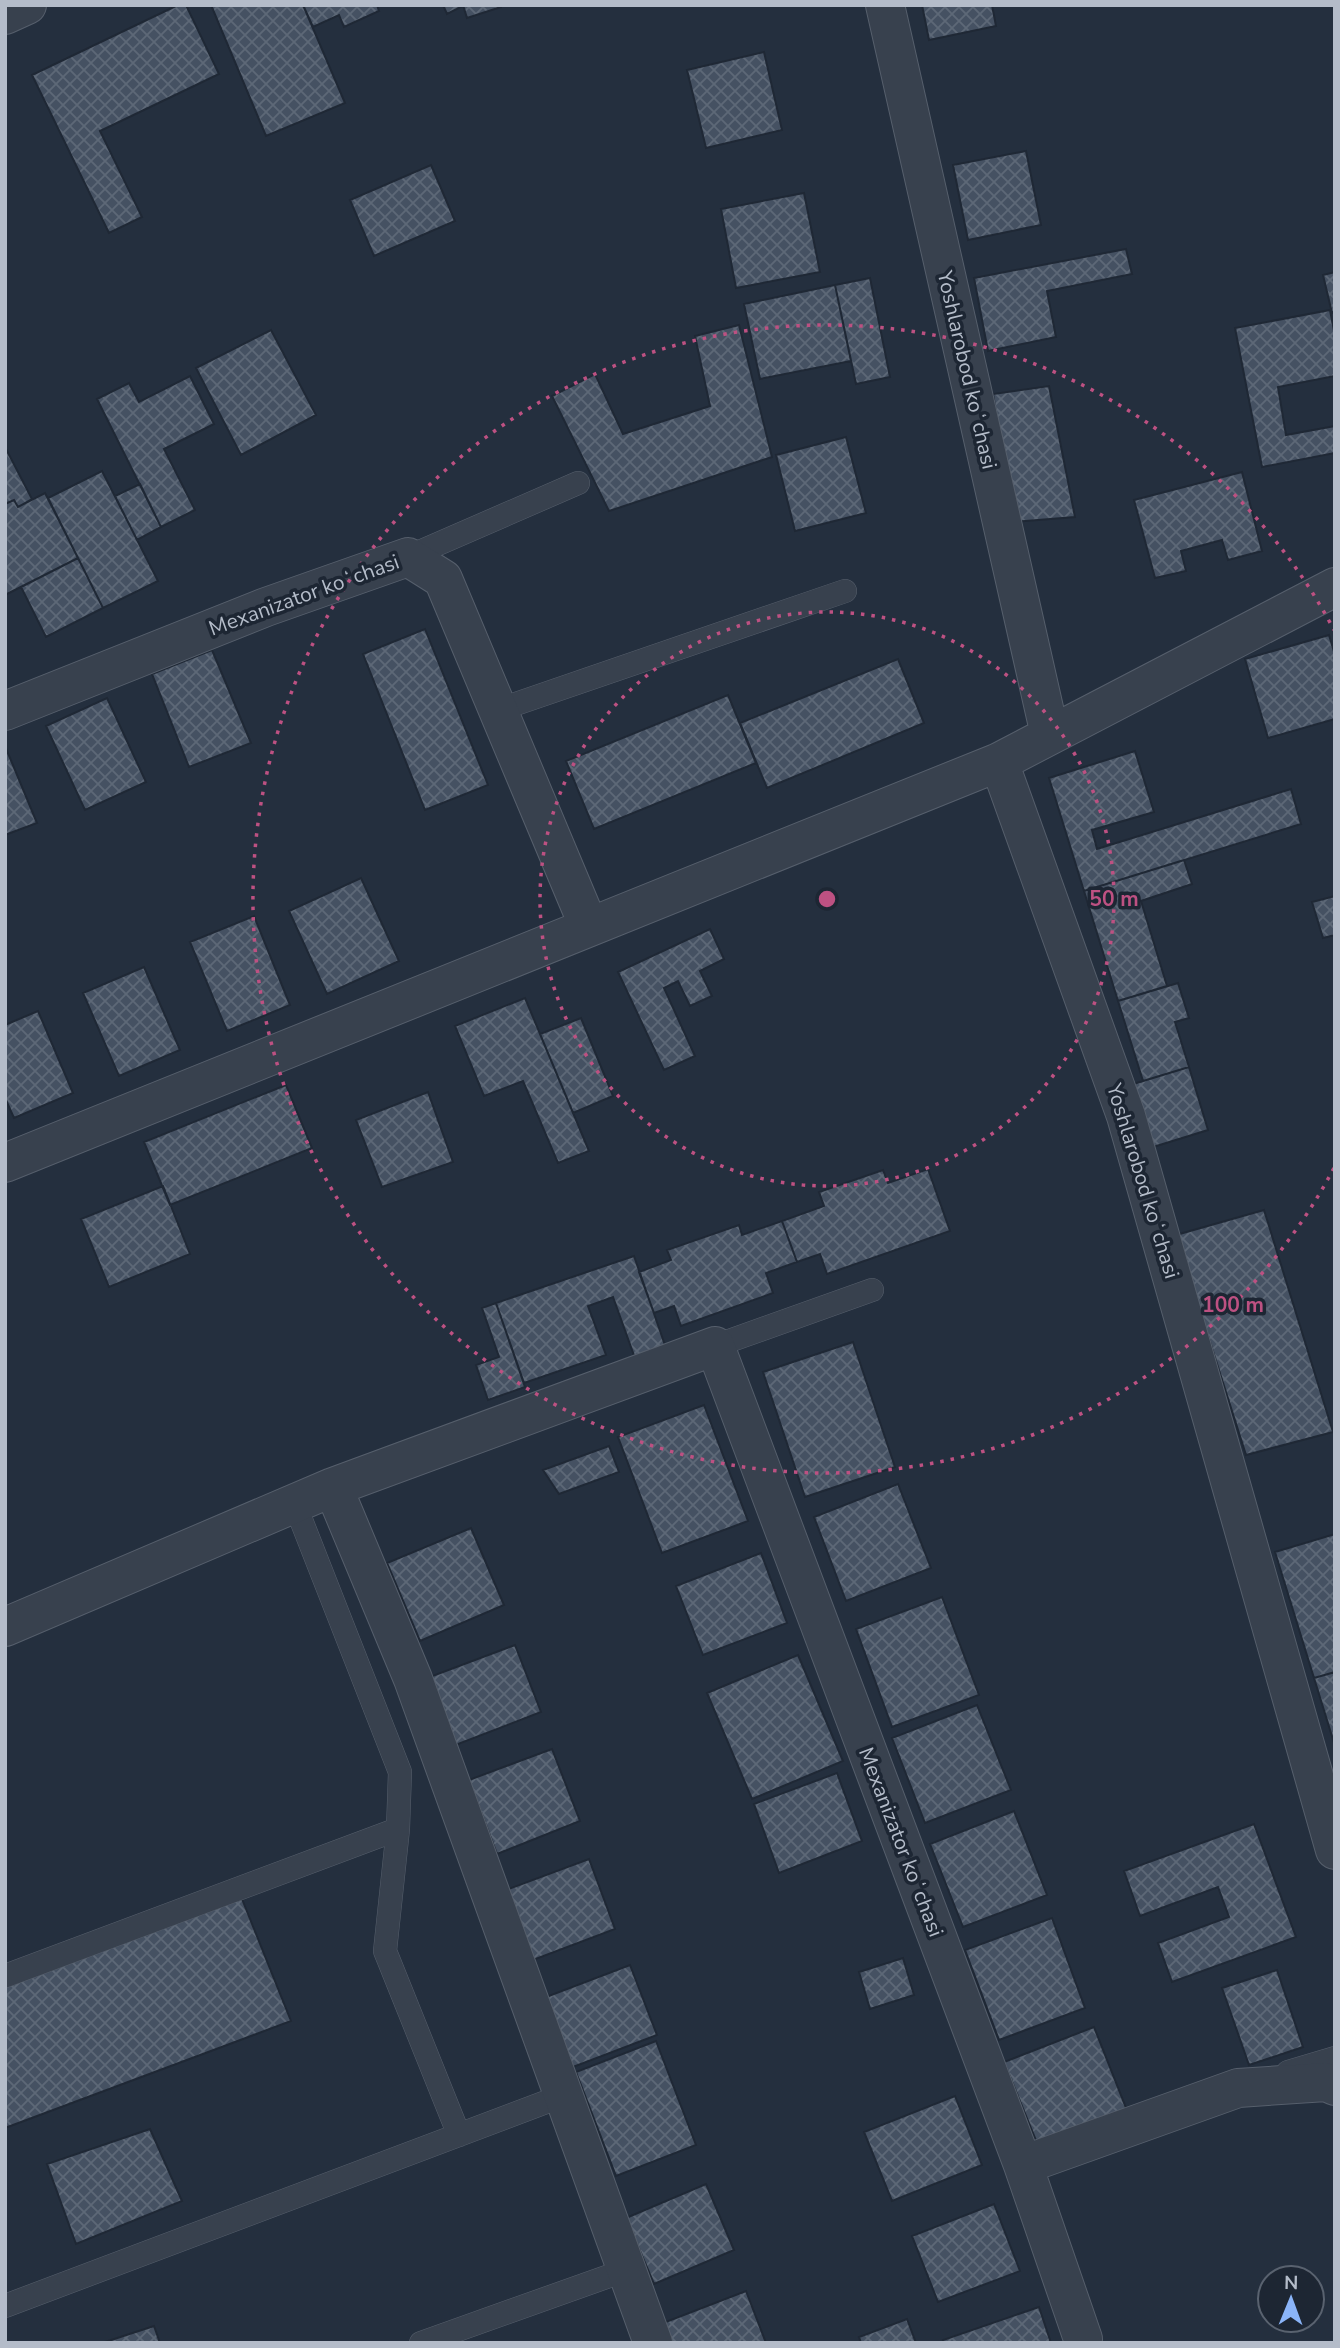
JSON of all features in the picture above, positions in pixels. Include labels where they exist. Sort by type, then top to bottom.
[{"type":"street","points":[[5,15],[27,5]]},
{"type":"street","name":"Yoshlarobod koʻchasi","points":[[885,5],[1050,735]]},
{"type":"street","name":"Mexanizator koʻchasi","points":[[5,711],[266,607],[408,557],[443,579],[589,928]]},
{"type":"street","points":[[5,1163],[999,762],[1335,587]]},
{"type":"street","name":"Yoshlarobod koʻchasi","points":[[999,762],[1126,1116],[1335,1850]]},
{"type":"street","points":[[5,1627],[333,1487],[715,1346]]},
{"type":"street","name":"Mexanizator koʻchasi","points":[[715,1346],[1023,2165],[1083,2339]]},
{"type":"street","points":[[333,1487],[412,1679],[653,2343]]},
{"type":"street","points":[[1023,2165],[1238,2088],[1326,2082],[1335,2086]]},
{"type":"lane","points":[[408,557],[578,483]]},
{"type":"lane","points":[[498,710],[845,591]]},
{"type":"lane","points":[[715,1346],[872,1290]]},
{"type":"lane","points":[[294,1503],[400,1772],[398,1829],[385,1951],[459,2135]]},
{"type":"lane","points":[[5,1976],[398,1829]]},
{"type":"lane","points":[[1238,2088],[1335,2058]]},
{"type":"lane","points":[[5,2306],[562,2096]]},
{"type":"lane","points":[[421,2343],[626,2270]]},
{"type":"building","points":[[178,5],[186,5],[219,74],[100,131],[142,217],[109,233],[32,75]]},
{"type":"building","points":[[211,5],[303,5],[345,103],[266,136]]},
{"type":"building","points":[[303,5],[377,5],[379,11],[344,27],[339,15],[313,27]]},
{"type":"building","points":[[443,5],[463,5],[463,6],[447,14]]},
{"type":"building","points":[[463,5],[501,5],[501,7],[467,18]]},
{"type":"building","points":[[922,5],[992,5],[996,26],[929,40]]},
{"type":"building","points":[[764,52],[782,130],[706,148],[687,70]]},
{"type":"building","points":[[1026,151],[1041,225],[968,240],[953,165]]},
{"type":"building","points":[[431,165],[455,221],[374,256],[350,200]]},
{"type":"building","points":[[804,193],[820,272],[736,288],[721,209]]},
{"type":"building","points":[[1126,249],[1132,274],[1047,291],[1056,337],[988,351],[974,278]]},
{"type":"building","points":[[1335,272],[1335,312],[1332,313],[1323,275]]},
{"type":"building","points":[[870,278],[890,377],[856,384],[835,285]]},
{"type":"building","points":[[835,285],[851,361],[760,379],[744,304]]},
{"type":"building","points":[[1330,310],[1335,336],[1335,376],[1278,387],[1286,435],[1335,426],[1335,453],[1262,467],[1235,328]]},
{"type":"building","points":[[739,325],[772,457],[609,511],[552,396],[595,374],[623,434],[710,406],[695,336]]},
{"type":"building","points":[[271,330],[316,415],[241,455],[196,368]]},
{"type":"building","points":[[190,376],[214,424],[164,449],[195,510],[161,527],[97,399],[129,383],[139,402]]},
{"type":"building","points":[[1049,386],[1075,517],[1014,522],[993,394]]},
{"type":"building","points":[[846,437],[866,513],[795,531],[776,455]]},
{"type":"building","points":[[5,447],[32,499],[18,507],[14,500],[5,504]]},
{"type":"building","points":[[102,471],[158,581],[103,608],[48,498]]},
{"type":"building","points":[[1242,472],[1262,551],[1228,560],[1222,540],[1181,551],[1186,571],[1155,578],[1134,500]]},
{"type":"building","points":[[140,484],[161,527],[137,540],[115,496]]},
{"type":"building","points":[[45,493],[78,558],[5,595],[5,504],[14,500],[18,507]]},
{"type":"building","points":[[78,558],[103,608],[46,637],[21,587]]},
{"type":"building","points":[[425,629],[488,785],[425,810],[363,654]]},
{"type":"building","points":[[1329,635],[1335,655],[1335,719],[1268,738],[1245,659]]},
{"type":"building","points":[[212,650],[251,743],[189,767],[152,674]]},
{"type":"building","points":[[898,659],[924,723],[767,788],[740,723]]},
{"type":"building","points":[[728,695],[756,763],[594,829],[566,761]]},
{"type":"building","points":[[107,698],[146,782],[85,810],[46,726]]},
{"type":"building","points":[[5,746],[37,823],[5,835]]},
{"type":"building","points":[[1135,751],[1154,812],[1092,830],[1097,849],[1291,789],[1301,824],[1084,891],[1049,778]]},
{"type":"building","points":[[1184,860],[1192,884],[1141,901],[1167,986],[1118,1001],[1084,891]]},
{"type":"building","points":[[361,878],[399,961],[327,994],[289,911]]},
{"type":"building","points":[[1335,896],[1335,935],[1323,938],[1312,902]]},
{"type":"building","points":[[254,916],[290,1005],[227,1031],[190,942]]},
{"type":"building","points":[[710,929],[724,959],[700,971],[712,996],[690,1006],[678,981],[664,988],[695,1056],[664,1070],[618,972]]},
{"type":"building","points":[[144,967],[180,1050],[119,1076],[83,993]]},
{"type":"building","points":[[1178,983],[1189,1018],[1175,1022],[1189,1067],[1143,1081],[1118,1001]]},
{"type":"building","points":[[525,998],[589,1151],[558,1163],[523,1081],[484,1096],[455,1026]]},
{"type":"building","points":[[38,1011],[73,1093],[14,1118],[5,1098],[5,1025]]},
{"type":"building","points":[[581,1018],[613,1096],[573,1113],[540,1034]]},
{"type":"building","points":[[1189,1067],[1208,1130],[1150,1148],[1130,1085]]},
{"type":"building","points":[[286,1085],[312,1148],[170,1205],[144,1142]]},
{"type":"building","points":[[428,1092],[453,1162],[382,1187],[356,1120]]},
{"type":"building","points":[[928,1169],[950,1231],[827,1274],[820,1254],[797,1262],[782,1221],[824,1206],[819,1192],[883,1170],[888,1183]]},
{"type":"building","points":[[163,1186],[190,1254],[109,1287],[81,1219]]},
{"type":"building","points":[[1264,1210],[1333,1432],[1246,1455],[1176,1235]]},
{"type":"building","points":[[782,1221],[797,1262],[766,1273],[773,1293],[681,1326],[674,1306],[654,1313],[639,1272],[671,1260],[667,1250],[739,1225],[742,1235]]},
{"type":"building","points":[[634,1256],[667,1351],[636,1361],[613,1297],[588,1306],[606,1355],[524,1383],[496,1303]]},
{"type":"building","points":[[496,1303],[525,1387],[488,1400],[476,1365],[499,1357],[482,1308]]},
{"type":"building","points":[[853,1342],[895,1467],[805,1497],[763,1372]]},
{"type":"building","points":[[704,1405],[748,1521],[662,1553],[618,1437]]},
{"type":"building","points":[[609,1446],[619,1472],[559,1494],[543,1470]]},
{"type":"building","points":[[898,1484],[931,1568],[846,1601],[814,1517]]},
{"type":"building","points":[[471,1528],[504,1605],[420,1641],[387,1563]]},
{"type":"building","points":[[1335,1534],[1335,1672],[1314,1678],[1275,1552]]},
{"type":"building","points":[[761,1553],[787,1623],[703,1655],[676,1586]]},
{"type":"building","points":[[942,1597],[979,1695],[892,1727],[856,1629]]},
{"type":"building","points":[[515,1645],[541,1712],[453,1746],[427,1678]]},
{"type":"building","points":[[798,1655],[843,1761],[752,1799],[707,1693]]},
{"type":"building","points":[[1335,1672],[1335,1746],[1314,1678]]},
{"type":"building","points":[[977,1705],[1011,1790],[925,1823],[892,1738]]},
{"type":"building","points":[[552,1749],[580,1821],[497,1854],[469,1780]]},
{"type":"building","points":[[837,1773],[862,1841],[779,1873],[754,1804]]},
{"type":"building","points":[[1014,1811],[1047,1895],[963,1927],[930,1844]]},
{"type":"building","points":[[1254,1824],[1296,1937],[1172,1982],[1158,1943],[1229,1917],[1218,1887],[1140,1916],[1124,1871]]},
{"type":"building","points":[[589,1859],[615,1929],[533,1960],[506,1890]]},
{"type":"building","points":[[240,1894],[291,2021],[5,2128],[5,1984]]},
{"type":"building","points":[[1052,1918],[1085,2008],[999,2040],[965,1950]]},
{"type":"building","points":[[903,1958],[914,1995],[870,2009],[859,1972]]},
{"type":"building","points":[[630,1965],[657,2035],[573,2067],[546,1997]]},
{"type":"building","points":[[1277,1970],[1303,2047],[1249,2065],[1222,1988]]},
{"type":"building","points":[[1094,2027],[1128,2113],[1039,2148],[1004,2062]]},
{"type":"building","points":[[656,2041],[696,2145],[616,2176],[576,2072]]},
{"type":"building","points":[[955,2096],[982,2165],[892,2201],[864,2132]]},
{"type":"building","points":[[150,2129],[182,2201],[76,2244],[47,2164]]},
{"type":"building","points":[[706,2184],[734,2250],[654,2284],[626,2218]]},
{"type":"building","points":[[994,2204],[1020,2271],[938,2302],[912,2236]]},
{"type":"building","points":[[746,2291],[766,2343],[671,2343],[663,2323]]},
{"type":"building","points":[[1039,2307],[1051,2343],[944,2343],[943,2340]]},
{"type":"building","points":[[907,2319],[916,2343],[861,2343],[859,2337]]},
{"type":"building","points":[[154,2326],[160,2343],[102,2343]]}]
